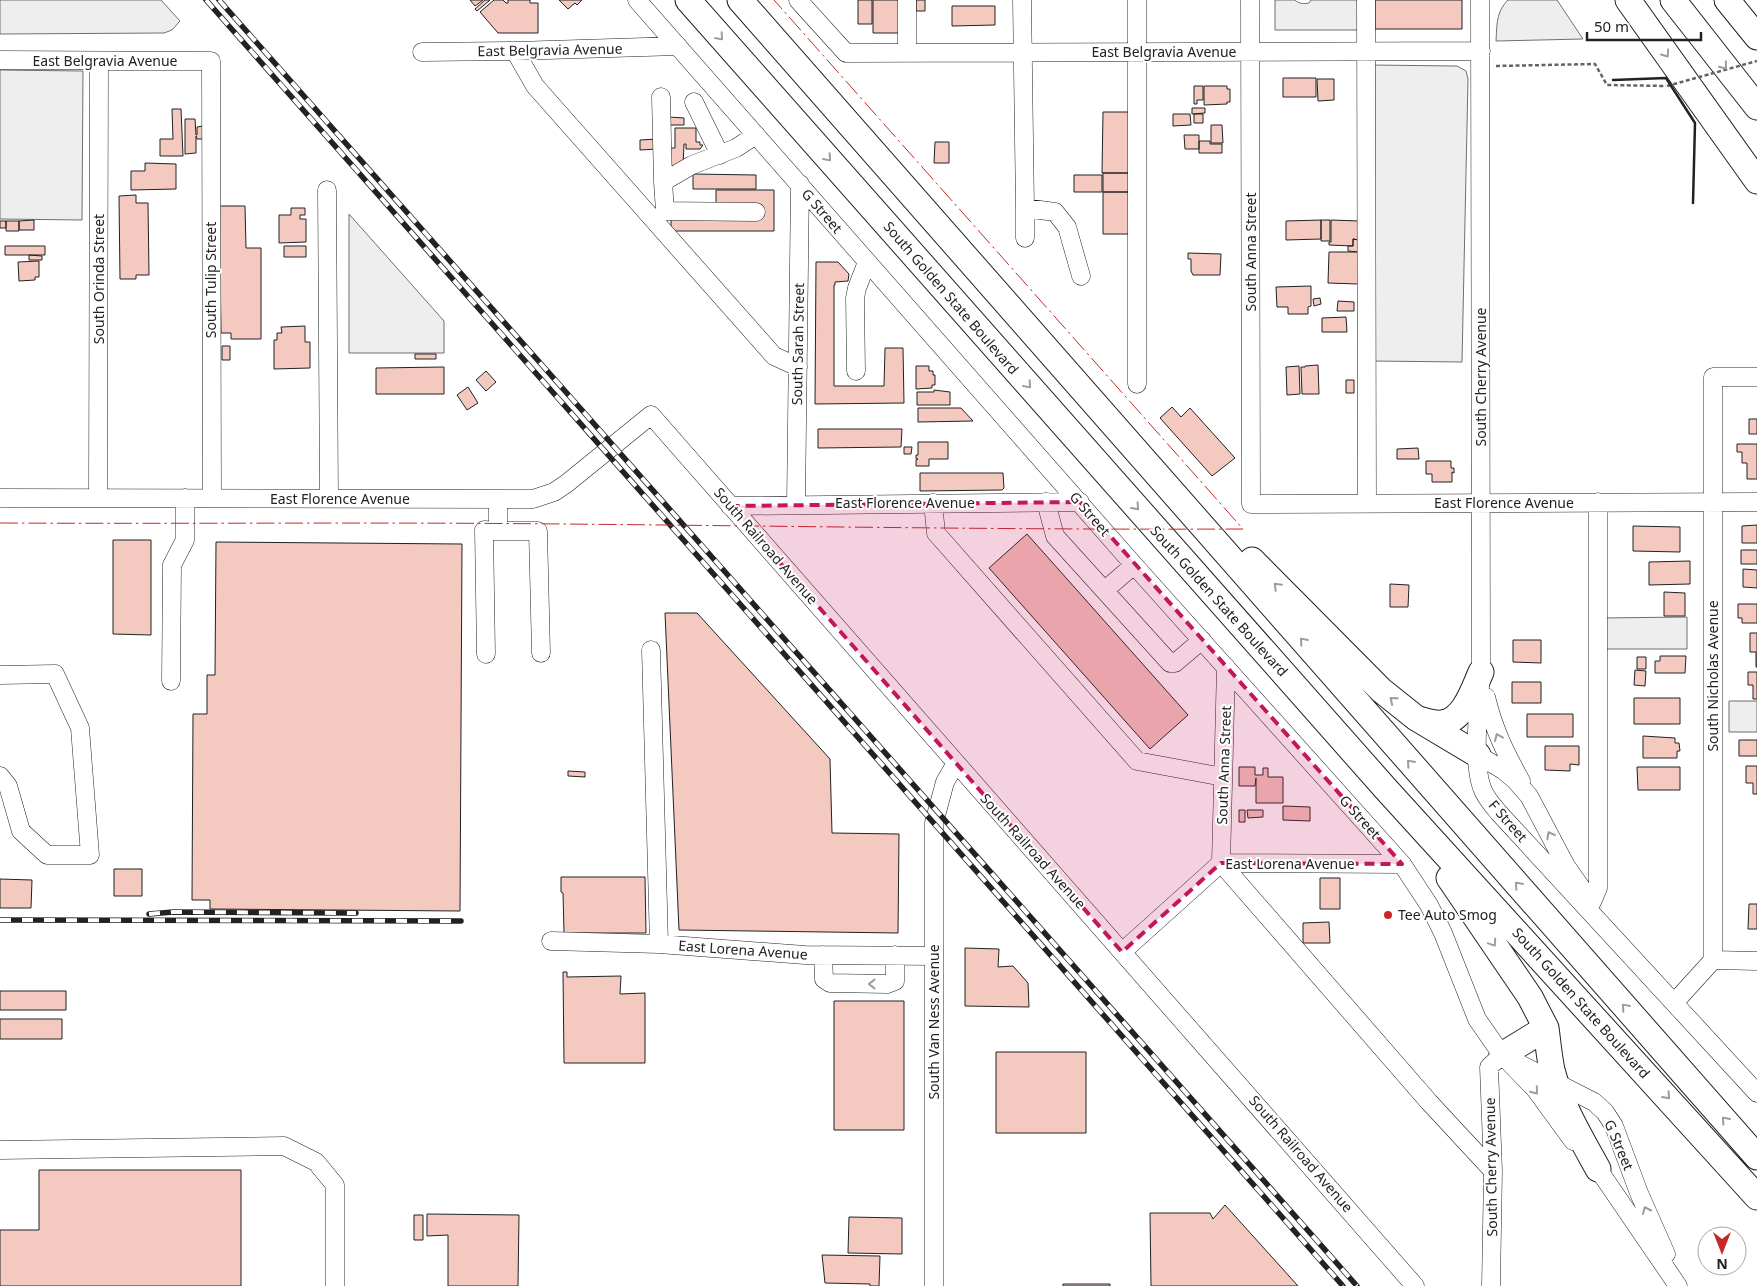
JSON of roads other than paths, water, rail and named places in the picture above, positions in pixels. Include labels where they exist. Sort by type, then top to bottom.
[{"type":"highway","name":"South Golden State Boulevard","points":[[688,0],[1385,788],[1757,1197]]},
{"type":"highway","points":[[740,0],[1757,1157]]},
{"type":"highway","points":[[1628,0],[1757,181]]},
{"type":"highway","points":[[1673,0],[1757,107]]},
{"type":"highway","points":[[1727,0],[1757,37]]},
{"type":"highway","points":[[1060,365],[1370,679],[1416,718],[1478,755]]},
{"type":"highway","points":[[1416,718],[1435,723],[1443,723],[1453,718],[1465,706],[1480,672]]},
{"type":"highway","points":[[1385,788],[1466,901],[1530,997],[1546,1028],[1556,1083],[1571,1119],[1598,1169]]},
{"type":"highway","points":[[1502,1055],[1546,1028]]},
{"type":"street","name":"G Street","points":[[637,0],[1134,565],[1402,864],[1429,906],[1443,933],[1477,1019],[1502,1055],[1535,1089],[1574,1143],[1598,1169],[1679,1286]]},
{"type":"street","name":"East Belgravia Avenue","points":[[798,0],[846,53],[1366,51],[1481,58]]},
{"type":"street","points":[[907,0],[907,53]]},
{"type":"street","points":[[1022,0],[1025,238]]},
{"type":"street","points":[[1137,0],[1137,384]]},
{"type":"street","name":"South Anna Street","points":[[1250,0],[1251,504]]},
{"type":"street","points":[[1366,0],[1367,503]]},
{"type":"street","name":"South Cherry Avenue","points":[[1478,755],[1480,672],[1480,0]]},
{"type":"street","name":"East Belgravia Avenue","points":[[422,52],[678,46]]},
{"type":"street","points":[[515,51],[535,86],[774,356],[798,367]]},
{"type":"street","name":"East Belgravia Avenue","points":[[0,60],[210,61]]},
{"type":"street","name":"South Orinda Street","points":[[98,497],[99,61]]},
{"type":"street","name":"South Tulip Street","points":[[210,61],[212,498]]},
{"type":"street","points":[[661,97],[665,212],[756,212]]},
{"type":"street","points":[[720,155],[697,108],[723,98]]},
{"type":"street","points":[[663,182],[692,165],[736,148],[756,135]]},
{"type":"street","name":"South Sarah Street","points":[[796,504],[800,184]]},
{"type":"street","points":[[327,190],[329,498]]},
{"type":"street","points":[[1025,208],[1055,212],[1067,227],[1081,276]]},
{"type":"street","points":[[856,371],[855,298],[867,262]]},
{"type":"street","name":"South Nicholas Avenue","points":[[1713,960],[1713,378],[1757,377]]},
{"type":"street","name":"East Florence Avenue","points":[[0,498],[533,499],[554,492],[566,484],[651,415]]},
{"type":"street","name":"South Railroad Avenue","points":[[651,415],[1416,1286]]},
{"type":"street","points":[[170,681],[172,565],[185,540],[185,498]]},
{"type":"street","points":[[498,500],[498,531]]},
{"type":"street","points":[[1046,502],[1055,536],[1170,662],[1175,663],[1202,640]]},
{"type":"street","name":"East Florence Avenue","points":[[730,506],[1080,502]]},
{"type":"street","points":[[1592,902],[1598,888],[1598,502]]},
{"type":"street","name":"East Florence Avenue","points":[[1251,504],[1757,502]]},
{"type":"street","points":[[933,503],[936,533],[1137,761],[1223,777]]},
{"type":"street","points":[[486,654],[484,530],[538,531],[541,654]]},
{"type":"street","points":[[1105,590],[1134,565]]},
{"type":"street","points":[[651,650],[659,944]]},
{"type":"street","name":"South Anna Street","points":[[1221,863],[1226,667]]},
{"type":"street","points":[[1480,672],[1491,718],[1499,740],[1529,796]]},
{"type":"street","points":[[0,674],[55,674],[80,728],[90,855],[47,855],[21,831],[8,786],[0,776]]},
{"type":"street","name":"F Street","points":[[1478,755],[1503,770],[1529,796],[1566,866],[1636,962]]},
{"type":"street","name":"F Street","points":[[1478,755],[1479,779],[1483,791],[1490,802],[1757,1092]]},
{"type":"street","name":"South Van Ness Avenue","points":[[934,1286],[934,823],[944,782],[956,764]]},
{"type":"street","points":[[1221,863],[1428,1102],[1493,1171]]},
{"type":"street","name":"East Lorena Avenue","points":[[1122,952],[1221,863],[1402,864]]},
{"type":"street","name":"East Lorena Avenue","points":[[551,941],[659,944],[824,956],[934,956]]},
{"type":"street","points":[[824,956],[824,979],[830,984],[887,984],[895,981],[895,956]]},
{"type":"street","points":[[1674,1003],[1713,960],[1757,961]]},
{"type":"street","name":"G Street","points":[[1502,1055],[1594,1102],[1605,1112],[1614,1126],[1638,1193],[1679,1286]]},
{"type":"street","name":"South Cherry Avenue","points":[[1492,1286],[1493,1171],[1489,1067],[1502,1055]]},
{"type":"street","points":[[0,1150],[284,1146],[316,1162],[335,1184],[335,1286]]},
{"type":"railway","points":[[206,0],[1343,1286]]},
{"type":"railway","points":[[219,0],[1357,1286]]},
{"type":"railway","points":[[149,914],[173,912],[356,913]]},
{"type":"railway","points":[[0,920],[461,921]]},
{"type":"place","name":"Tee Auto Smog","points":[[1388,915]]}]
